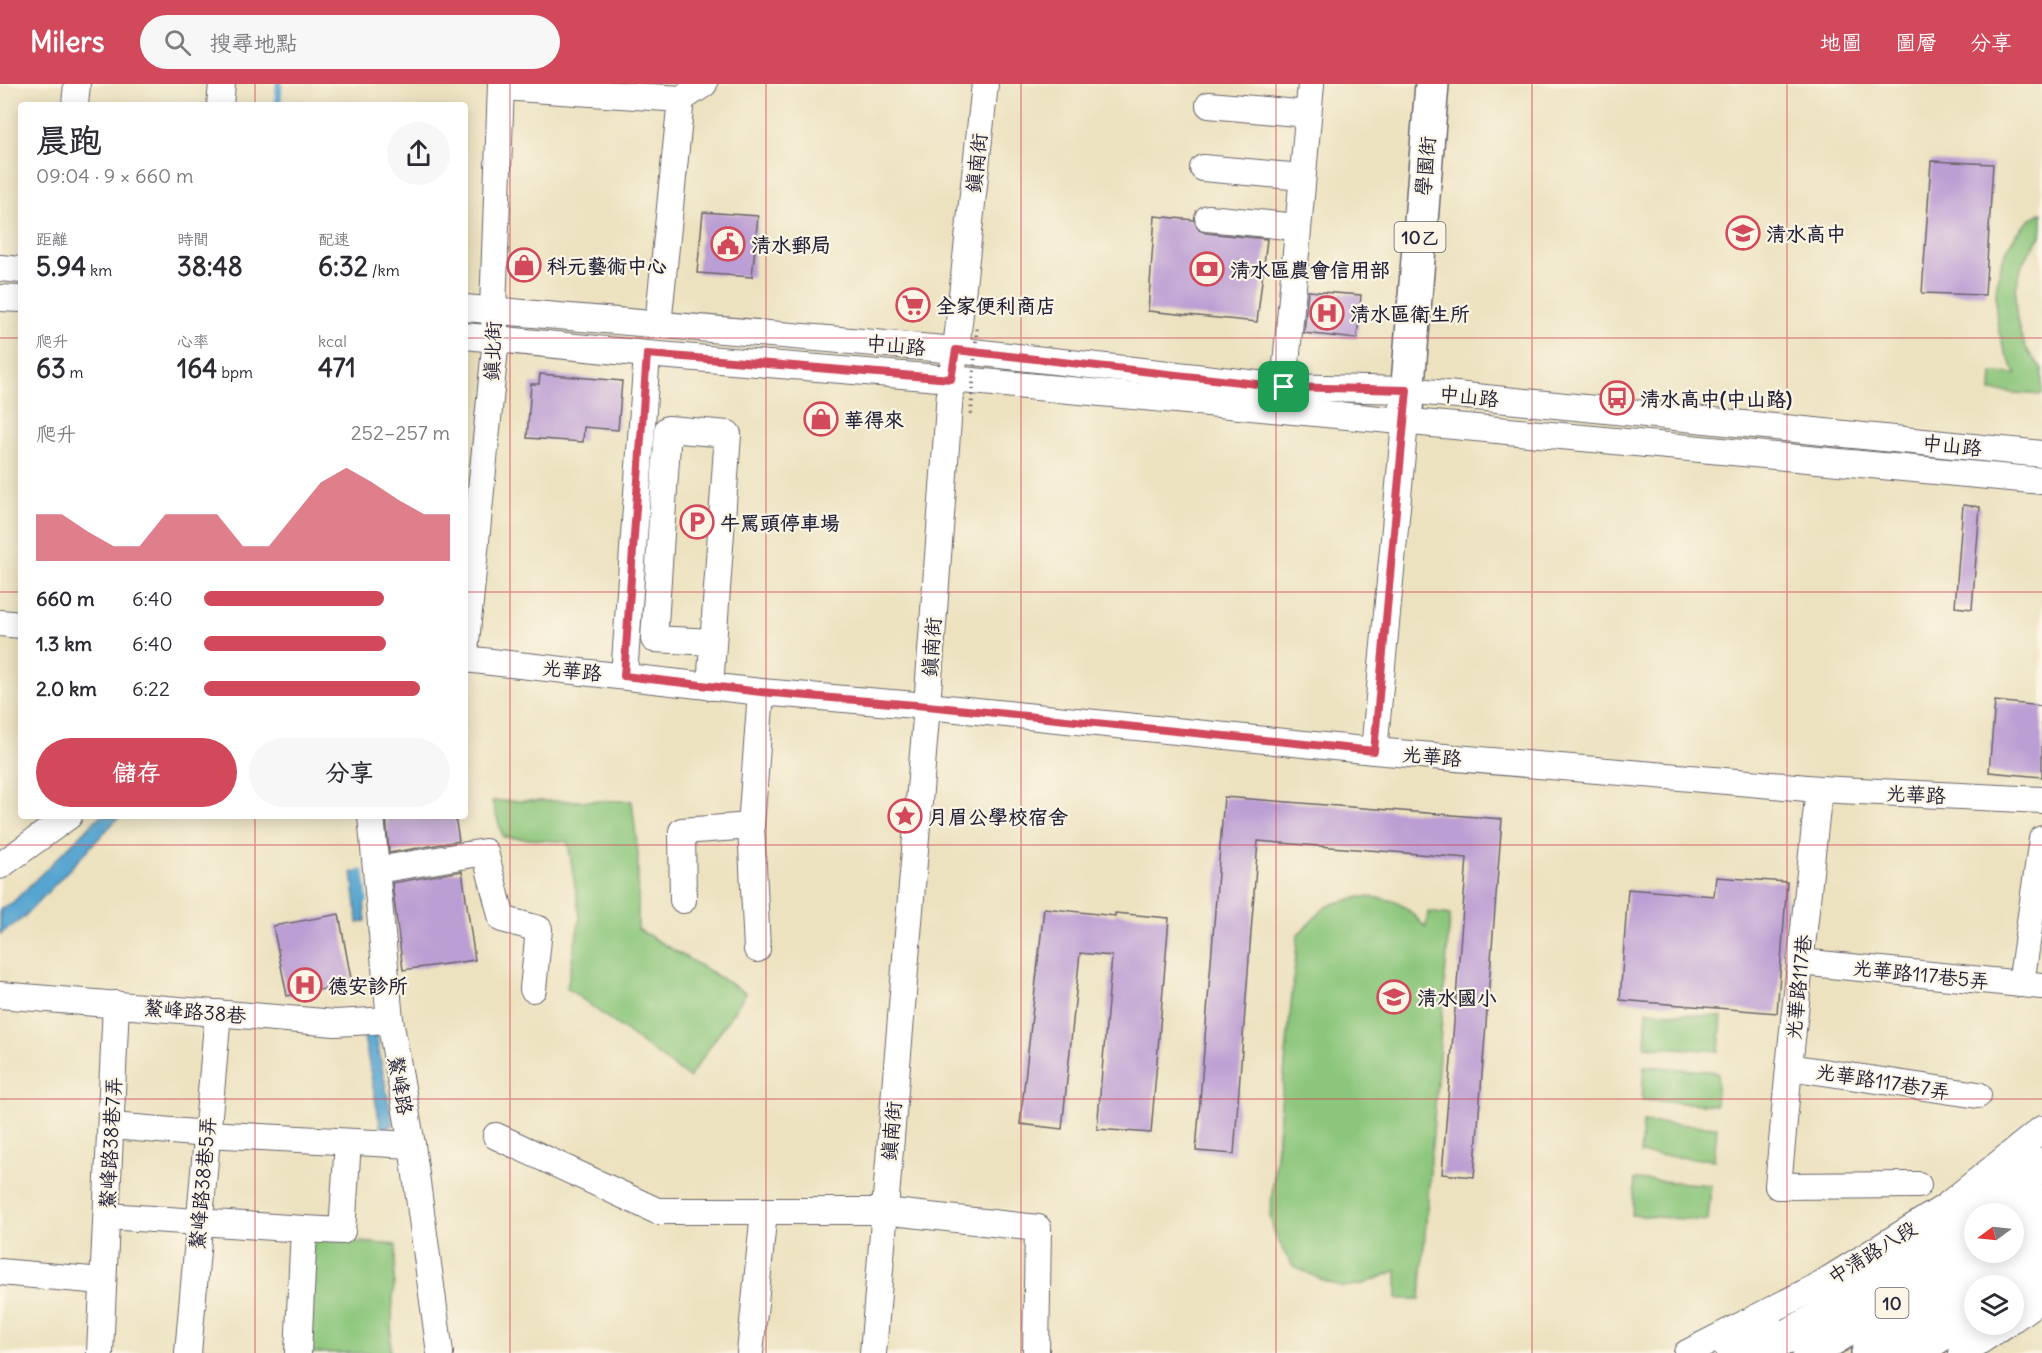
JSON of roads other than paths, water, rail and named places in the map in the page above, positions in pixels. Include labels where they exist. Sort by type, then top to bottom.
[{"type":"main road","name":"學園街","points":[[1406,406],[1432,84]]},
{"type":"main road","points":[[1990,1203],[2042,1164]]},
{"type":"main road","points":[[2024,1214],[2042,1202]]},
{"type":"main road","points":[[1758,1353],[1811,1324],[1908,1263],[1964,1222]]},
{"type":"main road","name":"10","points":[[1868,1353],[1943,1306],[2042,1236]]},
{"type":"main road","name":"10","points":[[1809,1353],[1942,1273],[1964,1257]]},
{"type":"main road","points":[[2024,1281],[2042,1269]]},
{"type":"main road","points":[[1912,1353],[1964,1320]]},
{"type":"street","points":[[75,102],[77,84]]},
{"type":"street","points":[[220,102],[222,84]]},
{"type":"street","points":[[501,86],[681,99],[704,84]]},
{"type":"street","name":"鎮南街","points":[[873,1353],[927,706],[951,379],[985,84]]},
{"type":"street","points":[[1284,387],[1311,84]]},
{"type":"street","name":"鎮北街","points":[[468,622],[496,338],[493,310],[501,86]]},
{"type":"street","points":[[658,325],[681,99]]},
{"type":"street","points":[[1209,105],[1308,114]]},
{"type":"street","points":[[1203,168],[1302,177]]},
{"type":"street","points":[[1208,218],[1297,227]]},
{"type":"street","points":[[0,268],[18,270]]},
{"type":"street","points":[[0,298],[18,299]]},
{"type":"street","name":"中山路","points":[[468,308],[956,350],[1284,387],[1406,406],[2042,481]]},
{"type":"street","name":"中山路","points":[[468,336],[647,354],[951,379],[1406,406],[2042,454]]},
{"type":"street","points":[[624,676],[647,354]]},
{"type":"street","name":"學園街","points":[[1374,751],[1406,406]]},
{"type":"street","points":[[710,687],[728,434],[668,429],[654,639],[713,642]]},
{"type":"street","points":[[0,623],[18,625]]},
{"type":"street","name":"光華路","points":[[468,658],[710,687],[927,706],[1374,751],[1819,789],[2042,800]]},
{"type":"street","points":[[757,949],[752,826],[761,692]]},
{"type":"street","name":"光華路117巷","points":[[1819,789],[1789,1067],[1779,1186],[1918,1185]]},
{"type":"street","points":[[0,866],[65,819]]},
{"type":"street","name":"鰲峰路","points":[[371,819],[390,1020],[412,1145],[440,1353]]},
{"type":"street","points":[[683,900],[682,831],[752,826]]},
{"type":"street","points":[[2031,985],[2042,839]]},
{"type":"street","points":[[377,870],[484,852],[502,920],[539,929],[533,989]]},
{"type":"street","name":"光華路117巷5弄","points":[[1800,962],[2031,985]]},
{"type":"street","name":"鰲峰路38巷","points":[[0,995],[335,1023],[390,1020]]},
{"type":"street","name":"鰲峰路38巷7弄","points":[[100,1353],[116,1004]]},
{"type":"street","name":"鰲峰路38巷5弄","points":[[188,1353],[218,1013]]},
{"type":"street","name":"光華路117巷7弄","points":[[1789,1067],[1978,1095]]},
{"type":"street","points":[[112,1126],[207,1134],[412,1145]]},
{"type":"street","name":"中清路八段","points":[[1687,1353],[1818,1286],[1945,1207],[2042,1129]]},
{"type":"street","points":[[496,1136],[657,1211],[884,1211],[1038,1228],[1036,1353]]},
{"type":"street","points":[[107,1216],[342,1231],[348,1142]]},
{"type":"street","points":[[1729,1353],[1762,1336],[1916,1243],[2042,1149]]},
{"type":"street","points":[[750,1353],[764,1211]]},
{"type":"street","points":[[298,1353],[304,1229]]},
{"type":"street","points":[[0,1272],[102,1281]]},
{"type":"street","points":[[2024,1290],[2042,1278]]},
{"type":"street","points":[[2024,1311],[2042,1298]]},
{"type":"street","points":[[1931,1353],[1964,1331]]},
{"type":"street","points":[[1962,1353],[1989,1335]]},
{"type":"water","points":[[97,819],[117,819],[23,918],[0,934],[0,909],[12,903]]},
{"type":"water","points":[[352,872],[361,873],[366,921],[358,923]]},
{"type":"water","points":[[362,1026],[374,1026],[393,1124],[381,1130]]},
{"type":"waterway","points":[[278,102],[279,84]]},
{"type":"waterway","points":[[361,873],[364,900]]},
{"type":"place","name":"清水高中","points":[[1743,233]]},
{"type":"place","name":"清水郵局","points":[[728,244]]},
{"type":"place","name":"科元藝術中心","points":[[524,265]]},
{"type":"place","name":"清水區農會信用部","points":[[1207,269]]},
{"type":"place","name":"全家便利商店","points":[[913,305]]},
{"type":"place","name":"清水區衛生所","points":[[1327,313]]},
{"type":"place","name":"清水高中(中山路)","points":[[1617,398]]},
{"type":"place","name":"華得來","points":[[821,419]]},
{"type":"place","name":"牛罵頭停車場","points":[[697,522]]},
{"type":"place","name":"月眉公學校宿舍","points":[[905,816]]},
{"type":"place","name":"德安診所","points":[[305,985]]},
{"type":"place","name":"清水國小","points":[[1394,997]]}]
